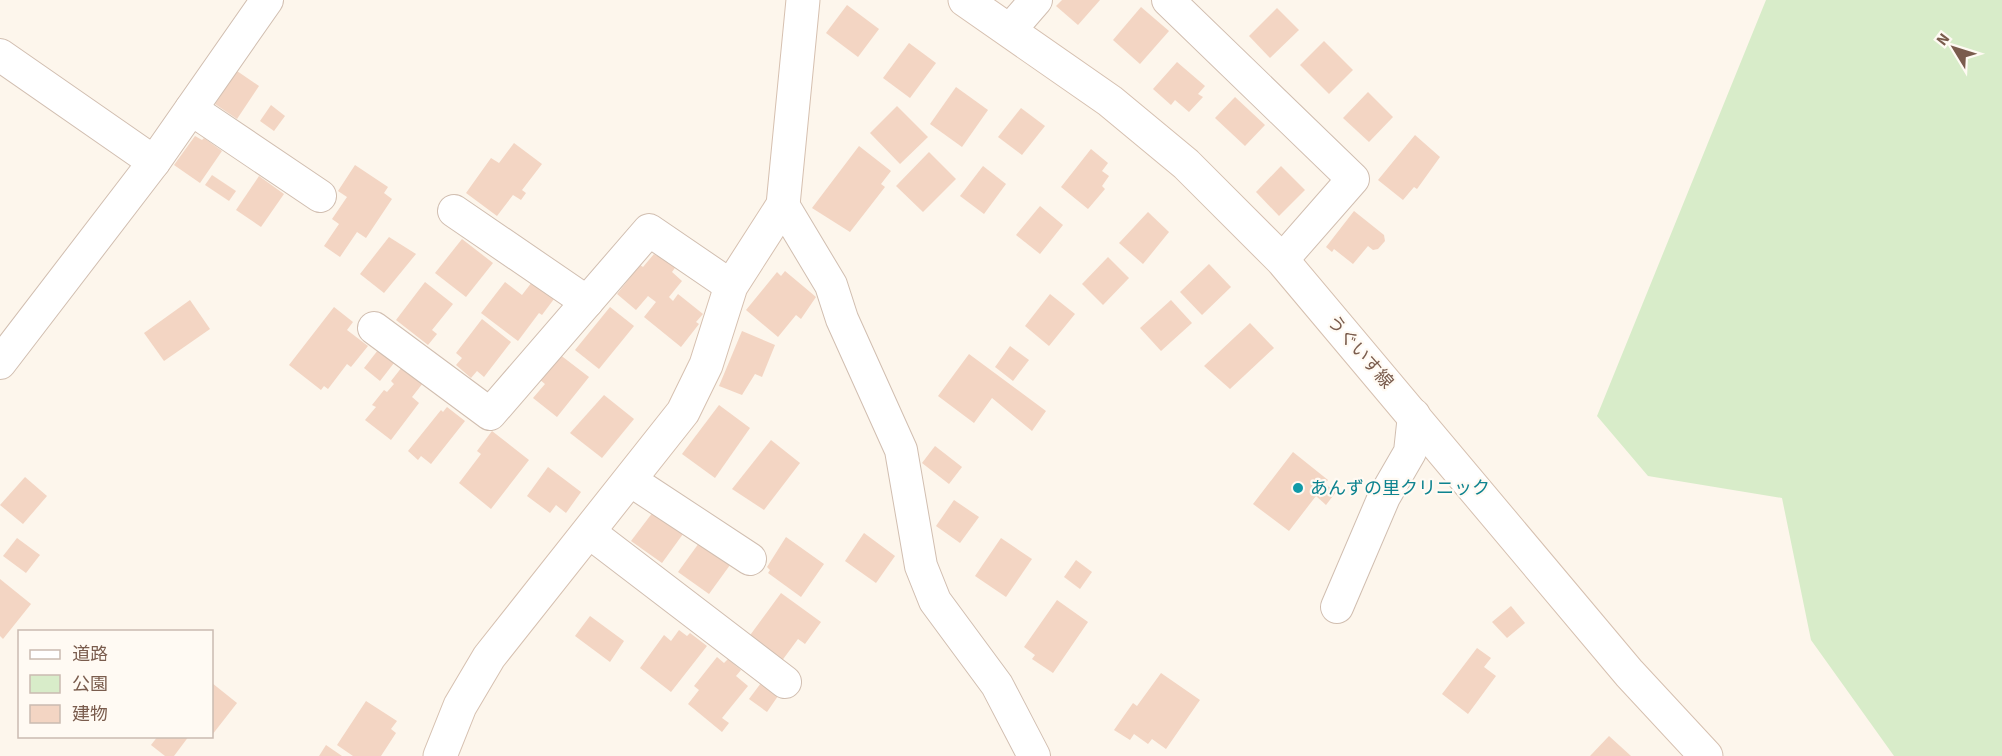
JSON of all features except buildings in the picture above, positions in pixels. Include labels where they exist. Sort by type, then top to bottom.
[{"type":"street","points":[[0,363],[154,162],[267,0]]},
{"type":"street","points":[[440,756],[460,706],[489,657],[683,412],[706,365],[731,286],[783,205],[803,0]]},
{"type":"street","name":"うぐいす線","points":[[965,0],[1110,101],[1186,164],[1282,260],[1629,673],[1706,756]]},
{"type":"street","points":[[1010,30],[1036,0]]},
{"type":"street","points":[[1168,0],[1353,179],[1282,260]]},
{"type":"street","points":[[0,55],[154,162]]},
{"type":"street","points":[[191,109],[320,196]]},
{"type":"street","points":[[783,205],[831,285],[842,319],[901,450],[921,566],[936,601],[997,685],[1034,756]]},
{"type":"street","points":[[454,211],[587,302]]},
{"type":"street","points":[[374,328],[490,414],[649,230],[731,286]]},
{"type":"street","points":[[1336,607],[1384,497],[1410,452],[1414,415]]},
{"type":"street","points":[[630,480],[750,559]]},
{"type":"street","points":[[589,532],[785,682]]},
{"type":"green space","points":[[1766,0],[2002,0],[2002,756],[1894,756],[1811,640],[1782,498],[1648,476],[1597,416]]},
{"type":"place","name":"あんずの里クリニック","points":[[1298,488]]}]
